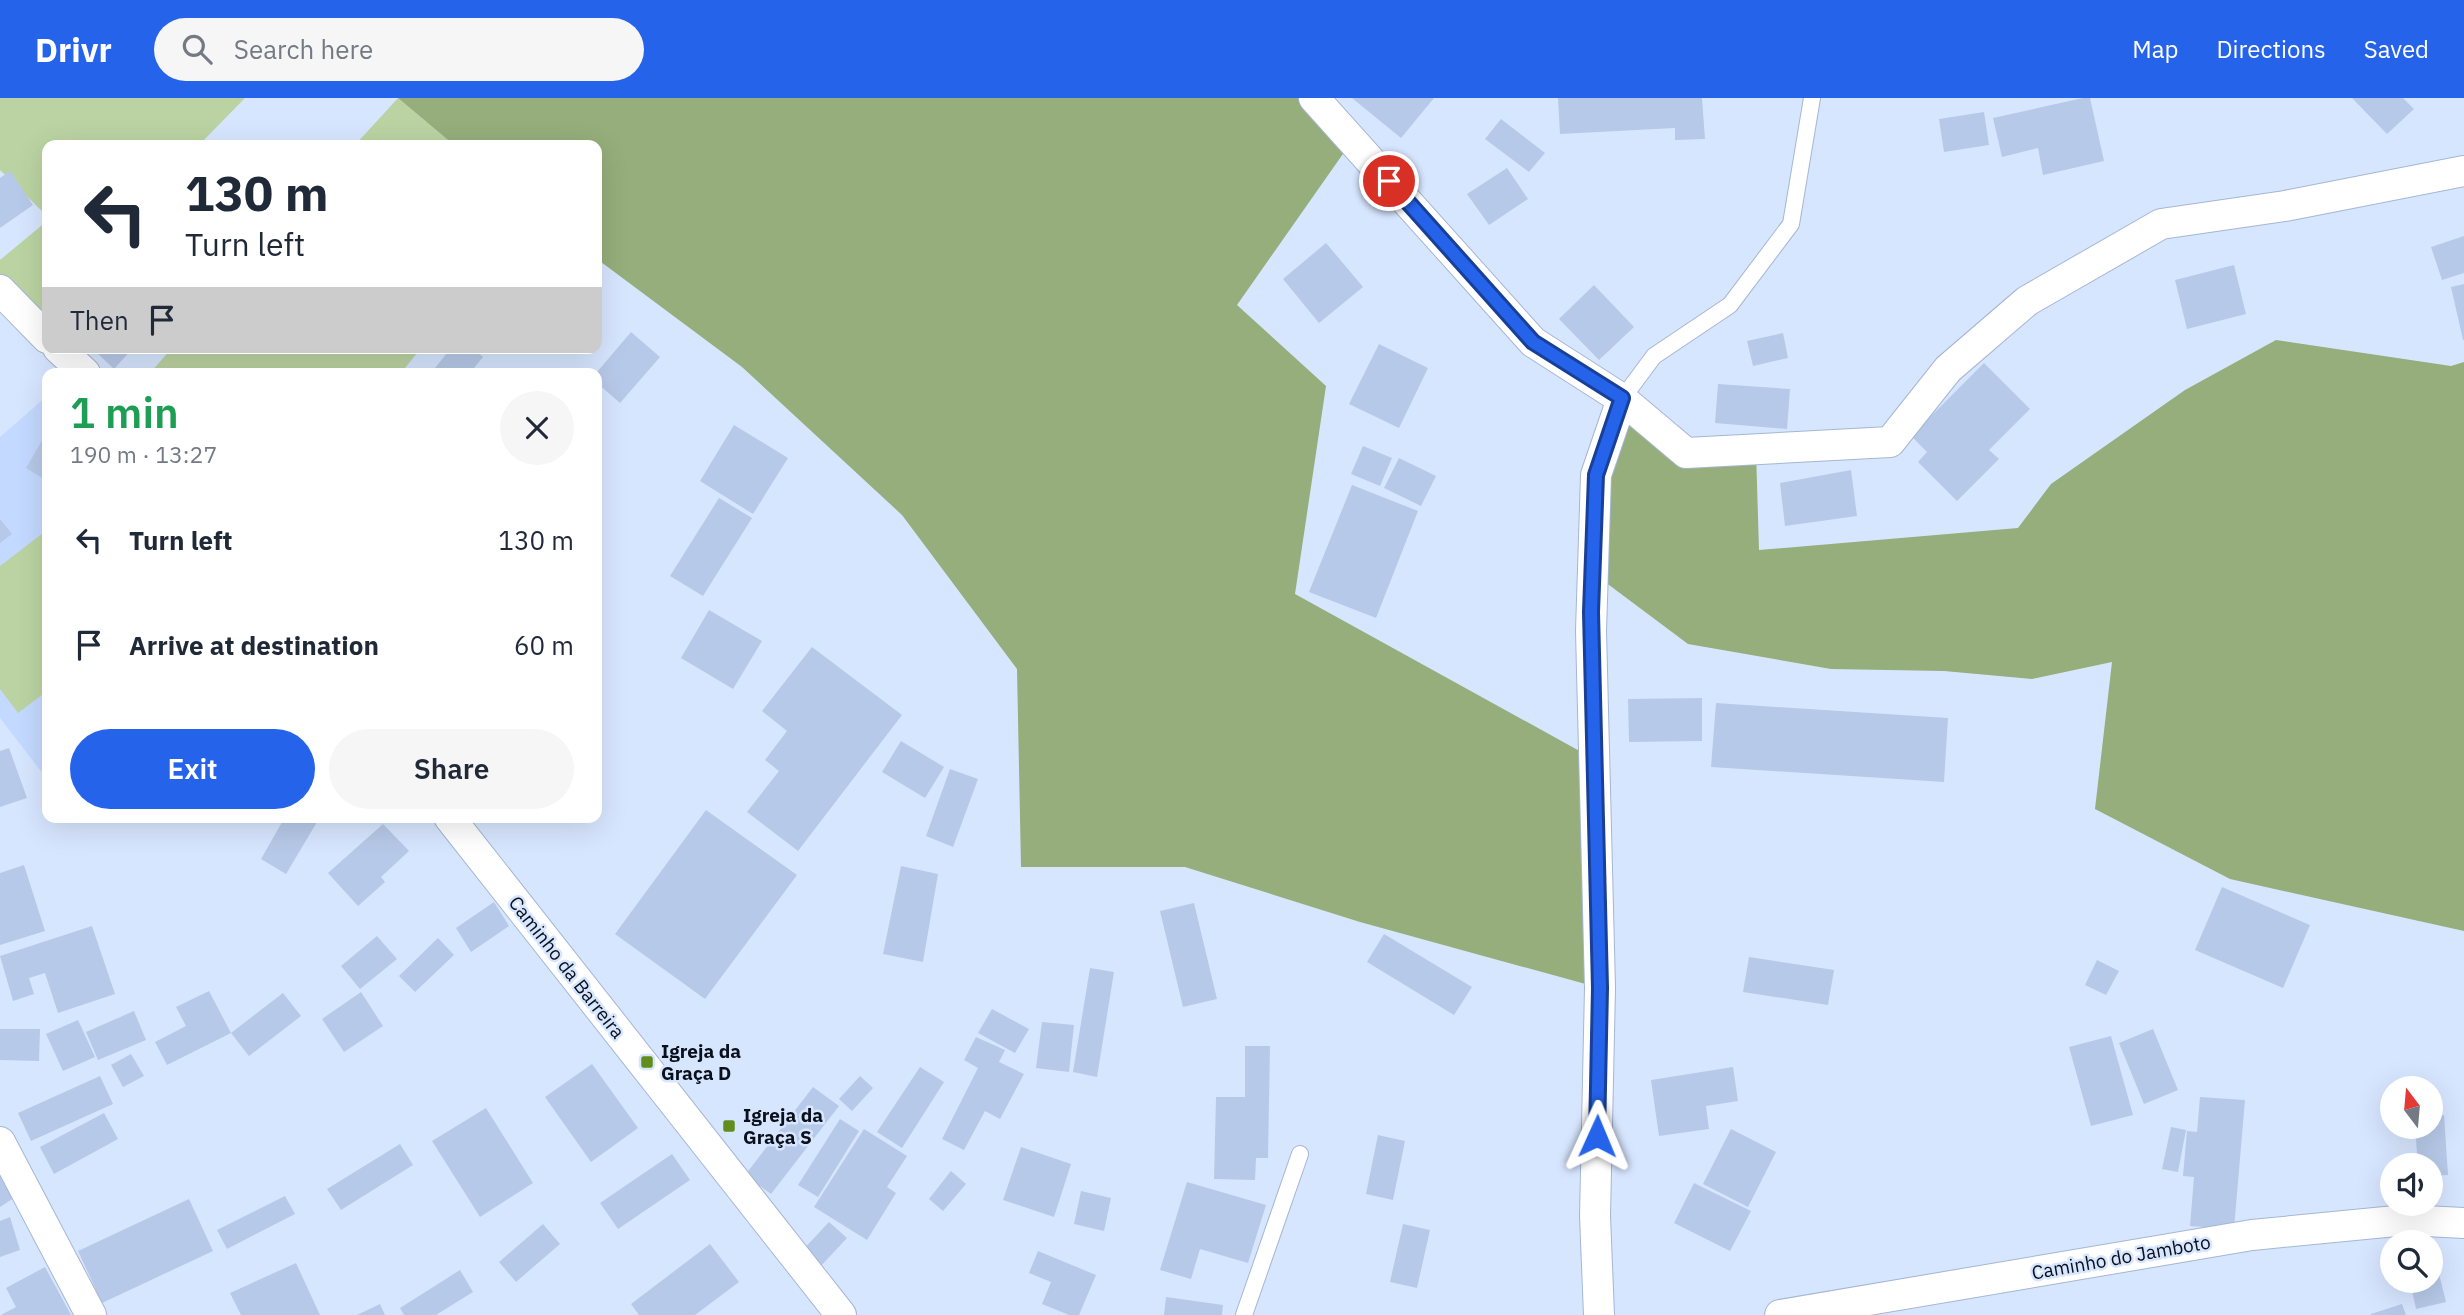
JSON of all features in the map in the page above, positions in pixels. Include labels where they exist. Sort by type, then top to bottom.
[{"type":"street","points":[[1314,98],[1533,342],[1622,398],[1686,453],[1890,442],[1948,369],[2026,301],[2161,225],[2284,206],[2464,172]]},
{"type":"street","points":[[0,290],[42,333]]},
{"type":"street","points":[[64,354],[80,368]]},
{"type":"street","points":[[1599,1315],[1595,1216],[1600,988],[1591,631],[1596,475],[1622,398]]},
{"type":"street","name":"Caminho da Barreira","points":[[454,823],[841,1315]]},
{"type":"street","points":[[0,1142],[91,1315]]},
{"type":"street","name":"Caminho do Jamboto","points":[[1780,1315],[2252,1235],[2406,1220],[2464,1223]]},
{"type":"lane","points":[[1622,398],[1654,356],[1730,305],[1791,224],[1812,98]]},
{"type":"lane","points":[[1244,1315],[1300,1154]]},
{"type":"shaded area","points":[[42,400],[42,773],[0,718],[0,437]]},
{"type":"green space","points":[[0,98],[245,98],[204,140],[42,140],[42,211],[0,170]]},
{"type":"green space","points":[[398,98],[448,140],[360,140]]},
{"type":"green space","points":[[398,98],[1314,98],[1352,141],[1237,305],[1326,386],[1295,594],[1594,759],[1600,988],[1360,922],[1185,867],[1021,867],[1017,669],[902,515],[742,367],[602,263],[602,140],[448,140]]},
{"type":"green space","points":[[42,225],[42,308],[30,321],[0,290],[0,260]]},
{"type":"green space","points":[[2276,340],[2451,366],[2464,362],[2464,931],[2230,879],[2095,809],[2112,662],[2032,679],[1944,671],[1831,669],[1688,644],[1593,573],[1622,399],[1686,453],[1756,451],[1759,550],[2018,528],[2051,484],[2185,390]]},
{"type":"green space","points":[[167,354],[416,354],[405,368],[154,368]]},
{"type":"green space","points":[[42,534],[42,695],[18,713],[0,689],[0,566]]},
{"type":"building","points":[[1352,98],[1434,98],[1401,138]]},
{"type":"building","points":[[1558,98],[1702,98],[1705,139],[1675,140],[1675,128],[1560,134]]},
{"type":"building","points":[[2090,98],[2104,161],[2043,175],[2038,148],[2002,157],[1993,118]]},
{"type":"building","points":[[2352,98],[2403,98],[2414,109],[2387,134]]},
{"type":"building","points":[[1984,112],[1989,145],[1944,152],[1939,119]]},
{"type":"building","points":[[1501,119],[1545,153],[1529,172],[1485,139]]},
{"type":"building","points":[[1507,168],[1528,199],[1489,225],[1467,194]]},
{"type":"building","points":[[10,171],[33,205],[0,228],[0,178]]},
{"type":"building","points":[[2464,236],[2464,273],[2442,280],[2431,247]]},
{"type":"building","points":[[1326,243],[1363,287],[1319,323],[1283,279]]},
{"type":"building","points":[[2234,265],[2246,314],[2187,329],[2175,280]]},
{"type":"building","points":[[2464,284],[2464,340],[2463,340],[2451,287]]},
{"type":"building","points":[[1594,285],[1634,327],[1599,360],[1559,319]]},
{"type":"building","points":[[631,332],[660,357],[620,403],[602,387],[600,368]]},
{"type":"building","points":[[1783,333],[1788,358],[1753,366],[1747,341]]},
{"type":"building","points":[[1379,344],[1428,368],[1399,428],[1349,404]]},
{"type":"building","points":[[98,354],[128,354],[113,368]]},
{"type":"building","points":[[446,354],[479,354],[483,357],[474,368],[435,368]]},
{"type":"building","points":[[1984,363],[2030,409],[1989,450],[1999,459],[1957,501],[1918,462],[1927,452],[1911,436]]},
{"type":"building","points":[[1718,384],[1790,389],[1787,429],[1715,423]]},
{"type":"building","points":[[734,425],[788,458],[753,514],[700,481]]},
{"type":"building","points":[[42,441],[42,478],[26,468]]},
{"type":"building","points":[[1363,446],[1392,458],[1380,486],[1351,474]]},
{"type":"building","points":[[1399,458],[1436,476],[1421,506],[1384,488]]},
{"type":"building","points":[[1851,470],[1857,516],[1785,526],[1780,483]]},
{"type":"building","points":[[1352,485],[1418,511],[1376,618],[1309,592]]},
{"type":"building","points":[[719,498],[752,518],[703,596],[670,576]]},
{"type":"building","points":[[0,519],[12,534],[0,543]]},
{"type":"building","points":[[709,610],[762,641],[733,689],[681,658]]},
{"type":"building","points":[[812,647],[902,715],[798,851],[747,812],[779,771],[765,760],[787,731],[762,711]]},
{"type":"building","points":[[1702,698],[1702,741],[1629,742],[1628,699]]},
{"type":"building","points":[[1716,703],[1948,718],[1944,782],[1711,767]]},
{"type":"building","points":[[901,741],[944,767],[925,798],[882,772]]},
{"type":"building","points":[[9,748],[27,798],[0,807],[0,751]]},
{"type":"building","points":[[950,769],[978,779],[953,847],[926,836]]},
{"type":"building","points":[[706,810],[797,875],[705,999],[615,934]]},
{"type":"building","points":[[282,823],[316,823],[286,874],[261,859]]},
{"type":"building","points":[[383,824],[409,851],[381,877],[385,882],[358,906],[328,873]]},
{"type":"building","points":[[24,865],[45,931],[0,945],[0,873]]},
{"type":"building","points":[[901,866],[938,874],[923,962],[883,954]]},
{"type":"building","points":[[2222,887],[2310,925],[2283,988],[2195,950]]},
{"type":"building","points":[[494,902],[509,926],[471,952],[456,928]]},
{"type":"building","points":[[1194,903],[1217,999],[1183,1007],[1160,911]]},
{"type":"building","points":[[92,926],[115,994],[58,1013],[45,973],[29,978],[34,994],[13,1001],[0,956]]},
{"type":"building","points":[[1384,934],[1472,987],[1454,1015],[1367,962]]},
{"type":"building","points":[[377,936],[397,959],[360,989],[341,966]]},
{"type":"building","points":[[438,938],[454,955],[415,992],[399,976]]},
{"type":"building","points":[[1749,957],[1834,970],[1828,1005],[1743,992]]},
{"type":"building","points":[[2097,960],[2119,971],[2106,995],[2085,985]]},
{"type":"building","points":[[1090,968],[1114,972],[1097,1077],[1073,1072]]},
{"type":"building","points":[[209,991],[231,1033],[167,1065],[155,1042],[186,1026],[176,1007]]},
{"type":"building","points":[[361,992],[383,1026],[344,1052],[322,1019]]},
{"type":"building","points":[[283,993],[301,1016],[249,1056],[231,1033]]},
{"type":"building","points":[[992,1009],[1029,1029],[1015,1053],[978,1033]]},
{"type":"building","points":[[134,1011],[146,1040],[98,1060],[86,1032]]},
{"type":"building","points":[[78,1020],[95,1057],[63,1071],[46,1034]]},
{"type":"building","points":[[1042,1022],[1074,1025],[1069,1072],[1036,1068]]},
{"type":"building","points":[[0,1029],[40,1029],[39,1061],[0,1060]]},
{"type":"building","points":[[2153,1029],[2178,1090],[2144,1104],[2119,1043]]},
{"type":"building","points":[[2111,1036],[2133,1115],[2091,1126],[2069,1047]]},
{"type":"building","points":[[976,1037],[1005,1050],[999,1062],[1024,1074],[1000,1119],[985,1111],[964,1150],[942,1139],[978,1068],[964,1060]]},
{"type":"building","points":[[1245,1046],[1270,1046],[1268,1158],[1256,1158],[1255,1180],[1214,1179],[1216,1097],[1245,1097]]},
{"type":"building","points":[[131,1054],[144,1076],[123,1087],[111,1065]]},
{"type":"building","points":[[592,1064],[638,1128],[591,1162],[545,1097]]},
{"type":"building","points":[[920,1067],[944,1082],[902,1148],[877,1132]]},
{"type":"building","points":[[1733,1067],[1738,1101],[1706,1106],[1709,1129],[1659,1136],[1651,1080]]},
{"type":"building","points":[[100,1076],[113,1104],[31,1141],[18,1113]]},
{"type":"building","points":[[860,1076],[873,1088],[852,1111],[839,1099]]},
{"type":"building","points":[[813,1087],[839,1106],[771,1194],[745,1175]]},
{"type":"building","points":[[2200,1097],[2245,1100],[2234,1229],[2190,1226],[2194,1177],[2183,1176],[2187,1131],[2197,1132]]},
{"type":"building","points":[[486,1108],[533,1183],[480,1217],[432,1141]]},
{"type":"building","points":[[104,1113],[118,1139],[54,1174],[40,1147]]},
{"type":"building","points":[[2443,1115],[2448,1175],[2443,1175],[2443,1153],[2417,1153],[2416,1139],[2443,1139]]},
{"type":"building","points":[[840,1119],[859,1131],[818,1197],[798,1185]]},
{"type":"building","points":[[2171,1127],[2186,1130],[2178,1172],[2162,1169]]},
{"type":"building","points":[[864,1129],[907,1156],[887,1187],[896,1193],[867,1240],[814,1207]]},
{"type":"building","points":[[1731,1129],[1776,1152],[1748,1207],[1703,1184]]},
{"type":"building","points":[[1378,1135],[1405,1141],[1393,1200],[1366,1194]]},
{"type":"building","points":[[400,1144],[413,1165],[341,1210],[327,1189]]},
{"type":"building","points":[[1021,1147],[1071,1164],[1054,1217],[1003,1200]]},
{"type":"building","points":[[672,1154],[690,1180],[618,1229],[600,1203]]},
{"type":"building","points":[[0,1168],[17,1196],[0,1207]]},
{"type":"building","points":[[951,1171],[966,1184],[943,1211],[929,1199]]},
{"type":"building","points":[[1187,1182],[1266,1205],[1248,1263],[1200,1249],[1191,1279],[1160,1270]]},
{"type":"building","points":[[1694,1183],[1751,1211],[1730,1251],[1674,1223]]},
{"type":"building","points":[[1081,1191],[1111,1198],[1104,1231],[1074,1224]]},
{"type":"building","points":[[285,1196],[295,1214],[227,1249],[217,1230]]},
{"type":"building","points":[[189,1199],[213,1251],[102,1303],[78,1251]]},
{"type":"building","points":[[10,1217],[20,1250],[0,1257],[0,1221]]},
{"type":"building","points":[[829,1222],[847,1238],[819,1268],[801,1252]]},
{"type":"building","points":[[543,1224],[560,1244],[516,1282],[499,1262]]},
{"type":"building","points":[[1403,1224],[1430,1230],[1417,1288],[1390,1282]]},
{"type":"building","points":[[710,1244],[739,1282],[695,1315],[639,1315],[631,1304]]},
{"type":"building","points":[[1038,1251],[1096,1275],[1079,1315],[1069,1315],[1042,1304],[1051,1282],[1029,1273]]},
{"type":"building","points":[[296,1263],[320,1315],[241,1315],[230,1293]]},
{"type":"building","points":[[45,1267],[71,1315],[1,1315],[16,1307],[6,1288]]},
{"type":"building","points":[[460,1270],[473,1292],[436,1315],[404,1315],[400,1308]]},
{"type":"building","points":[[2443,1290],[2446,1302],[2416,1309],[2413,1293],[2443,1293]]},
{"type":"building","points":[[1166,1297],[1223,1305],[1222,1315],[1164,1315]]},
{"type":"building","points":[[380,1304],[385,1315],[357,1315]]},
{"type":"building","points":[[2402,1304],[2406,1315],[2371,1315],[2371,1314]]},
{"type":"place","name":"Igreja da Graça D","points":[[647,1062]]},
{"type":"place","name":"Igreja da Graça S","points":[[729,1126]]},
{"type":"route","points":[[1389,181],[1533,342],[1622,398],[1596,475],[1591,612],[1600,988],[1597,1136]]}]
